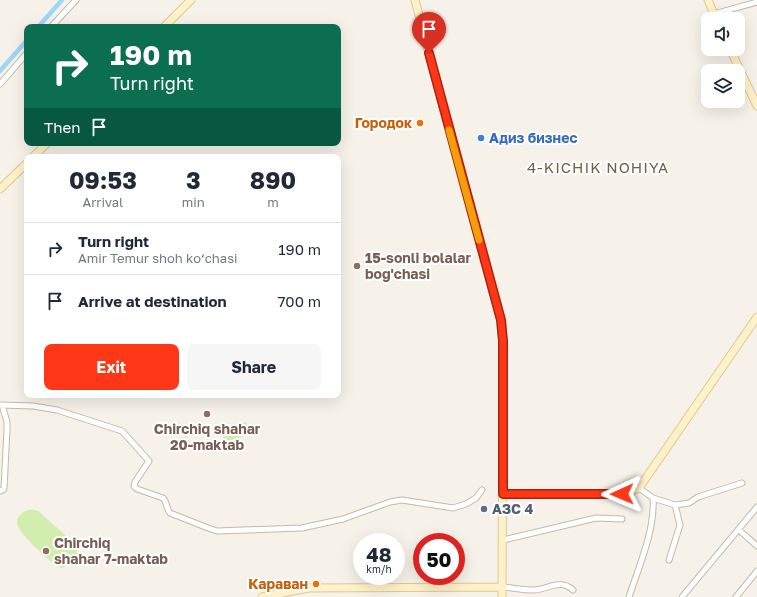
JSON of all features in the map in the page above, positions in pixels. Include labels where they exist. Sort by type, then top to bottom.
[{"type":"main road","points":[[415,0],[501,320],[503,341],[502,597]]},
{"type":"main road","points":[[708,0],[713,12]]},
{"type":"main road","points":[[167,24],[189,1]]},
{"type":"main road","points":[[733,56],[757,106]]},
{"type":"main road","points":[[36,154],[44,146]]},
{"type":"main road","points":[[0,189],[24,166]]},
{"type":"main road","points":[[503,494],[618,494],[639,488],[757,317]]},
{"type":"main road","points":[[262,597],[309,588],[502,587]]},
{"type":"street","points":[[54,24],[76,0]]},
{"type":"street","points":[[727,12],[757,2]]},
{"type":"street","points":[[0,84],[24,57]]},
{"type":"street","points":[[0,490],[4,489],[8,429],[1,405],[33,406],[57,410],[122,431],[149,461],[135,482],[134,486],[137,489],[163,498],[170,513],[217,531],[302,528],[343,519],[390,502],[402,500],[453,508],[466,504],[476,498],[482,490]]},
{"type":"street","points":[[639,488],[653,498],[675,505],[689,503],[698,497],[742,483]]},
{"type":"street","points":[[629,597],[653,517],[653,498]]},
{"type":"street","points":[[669,560],[680,525],[675,505]]},
{"type":"street","points":[[682,597],[757,507]]},
{"type":"street","points":[[503,540],[596,518],[622,519]]},
{"type":"street","points":[[739,530],[757,546]]},
{"type":"street","points":[[736,597],[757,571]]},
{"type":"street","points":[[502,587],[535,590],[560,584],[567,585],[573,590]]},
{"type":"green space","points":[[246,422],[250,434],[225,442],[221,430]]},
{"type":"green space","points":[[30,509],[38,511],[72,541],[77,550],[71,563],[62,568],[54,564],[35,547],[22,532],[17,522],[18,517]]},
{"type":"waterway","points":[[41,24],[62,0]]},
{"type":"waterway","points":[[0,71],[24,43]]},
{"type":"slow traffic","points":[[449,130],[479,240]]},
{"type":"place","name":"Городок","points":[[420,123]]},
{"type":"place","name":"Адиз бизнес","points":[[481,138]]},
{"type":"place","name":"15-sonli bolalar bog'chasi","points":[[357,266]]},
{"type":"place","name":"Chirchiq shahar 20-maktab","points":[[207,414]]},
{"type":"place","name":"АЗС 4","points":[[484,509]]},
{"type":"place","name":"Chirchiq shahar 7-maktab","points":[[46,551]]},
{"type":"place","name":"Караван","points":[[316,584]]},
{"type":"district","name":"4-KICHIK NOHIYA","points":[[598,168]]},
{"type":"route","points":[[429,53],[501,320],[503,341],[503,494],[622,494]]}]
